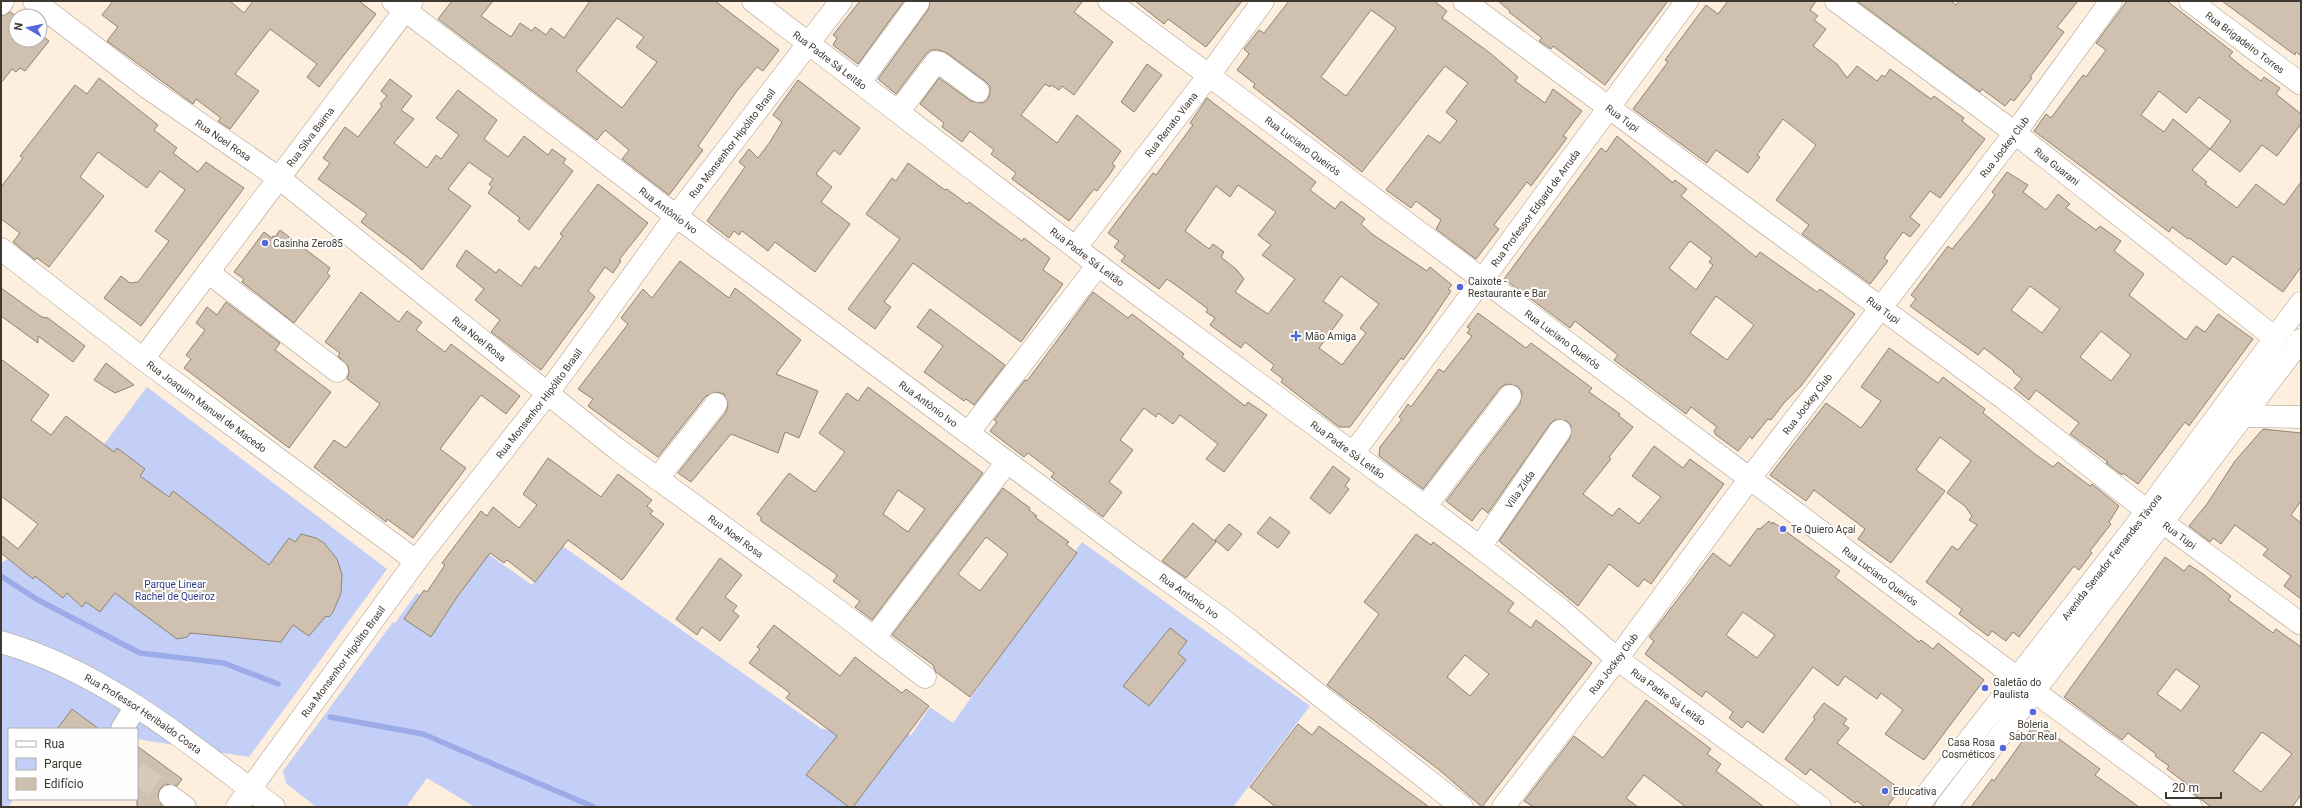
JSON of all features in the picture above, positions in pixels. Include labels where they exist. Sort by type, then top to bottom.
[{"type":"street","name":"Rua Noel Rosa","points":[[34,1],[148,88],[279,178],[548,394],[657,479],[925,677]]},
{"type":"street","name":"Rua Padre Sá Leitão","points":[[753,1],[899,111],[1098,265],[1354,452],[1480,547],[1560,609],[1617,659],[1820,807]]},
{"type":"street","name":"Rua Monsenhor Hipólito Brasil","points":[[236,807],[416,561],[548,394],[676,216],[841,1]]},
{"type":"street","name":"Rua Luciano Queirós","points":[[1109,1],[1210,74],[1483,280],[2016,677]]},
{"type":"street","name":"Rua Renato Viana","points":[[1076,247],[1210,74],[1263,1]]},
{"type":"street","name":"Rua Tupi","points":[[1464,1],[1880,310],[2006,400],[2155,517],[2301,624]]},
{"type":"street","name":"Rua Professor Edgard de Arruda","points":[[1354,452],[1483,280],[1686,1]]},
{"type":"street","name":"Rua Guarani","points":[[1836,1],[2015,133],[2275,338]]},
{"type":"street","name":"Rua Jockey Club","points":[[1503,807],[1617,659],[1750,478],[2015,133],[2111,1]]},
{"type":"street","name":"Rua Brigadeiro Torres","points":[[2190,1],[2301,84]]},
{"type":"street","points":[[860,82],[918,3]]},
{"type":"street","name":"Rua Silva Baima","points":[[143,359],[209,274],[403,4]]},
{"type":"street","name":"Rua Antônio Ivo","points":[[403,4],[676,216],[1135,557],[1222,619],[1462,807]]},
{"type":"street","points":[[899,111],[936,62],[940,63],[978,91]]},
{"type":"street","name":"Rua Joaquim Manuel de Macedo","points":[[1,248],[143,359],[416,561]]},
{"type":"street","points":[[968,433],[1098,265]]},
{"type":"street","points":[[209,274],[337,371]]},
{"type":"street","name":"Avenida Senador Fernandes Távora","points":[[1946,807],[2035,692],[2275,338],[2301,303]]},
{"type":"street","name":"Avenida Senador Fernandes Távora","points":[[1917,807],[2016,677],[2244,416],[2301,340]]},
{"type":"street","points":[[1425,507],[1510,396]]},
{"type":"street","points":[[657,479],[716,404]]},
{"type":"street","points":[[2244,416],[2301,417]]},
{"type":"street","name":"Villa Zilda","points":[[1480,547],[1560,431]]},
{"type":"street","points":[[874,638],[1007,462]]},
{"type":"street","name":"Rua Professor Heribaldo Costa","points":[[1,642],[60,663],[136,706],[274,807]]},
{"type":"street","points":[[2035,692],[2191,807]]},
{"type":"street","points":[[123,728],[136,706]]},
{"type":"green space","name":"Parque Linear Rachel de Queiroz","points":[[147,387],[387,569],[249,757],[138,739],[138,728],[8,728],[8,800],[13,800],[8,807],[1,807],[1,563],[15,555],[33,539]]},
{"type":"green space","points":[[1082,542],[1310,706],[1233,807],[475,807],[427,778],[406,807],[316,807],[286,783],[283,771],[393,622],[395,623],[417,593],[446,613],[488,554],[532,585],[561,545],[822,729],[911,735],[930,707],[953,723]]},
{"type":"building","points":[[113,1],[230,1],[244,13],[253,1],[359,1],[376,14],[319,87],[307,77],[317,64],[270,29],[235,74],[259,91],[230,129],[218,121],[221,118],[196,99],[193,104],[107,41],[118,27],[102,15]]},
{"type":"building","points":[[452,1],[493,1],[481,16],[511,37],[520,23],[532,31],[535,27],[546,35],[551,28],[564,38],[590,1],[715,1],[779,50],[763,71],[757,67],[737,91],[698,146],[703,150],[669,195],[622,159],[629,150],[605,130],[597,140],[438,19]],"holes":[[[617,18],[644,37],[636,47],[657,62],[622,108],[576,71]]]},
{"type":"building","points":[[860,1],[904,1],[858,64],[833,45],[837,38],[833,35]]},
{"type":"building","points":[[930,1],[1083,1],[1074,12],[1113,42],[1074,95],[1062,86],[1059,90],[1051,85],[1050,87],[1045,84],[1021,115],[1057,143],[1077,115],[1121,151],[1112,164],[1115,166],[1110,174],[1097,191],[1094,189],[1069,221],[1012,179],[1016,173],[991,154],[994,150],[970,131],[962,142],[942,127],[944,123],[920,104],[939,78],[971,101],[983,103],[988,99],[990,93],[990,86],[985,81],[947,53],[939,50],[931,50],[926,54],[896,94],[878,79],[928,10]]},
{"type":"building","points":[[1135,1],[1242,1],[1206,47],[1168,19],[1164,24]]},
{"type":"building","points":[[1289,1],[1434,1],[1447,11],[1442,18],[1490,53],[1518,77],[1515,81],[1545,103],[1553,89],[1582,111],[1563,136],[1567,138],[1531,186],[1527,182],[1494,225],[1499,229],[1476,259],[1436,229],[1441,220],[1416,201],[1411,208],[1386,190],[1428,135],[1440,143],[1457,121],[1446,112],[1468,83],[1445,66],[1362,172],[1253,87],[1255,84],[1237,70],[1249,54],[1244,49],[1259,30],[1264,33]],"holes":[[[1371,10],[1396,28],[1346,96],[1321,77]]]},
{"type":"building","points":[[1498,1],[1668,1],[1605,85],[1553,46],[1551,49],[1539,41],[1542,38],[1509,12],[1510,11]]},
{"type":"building","points":[[1728,1],[1816,1],[1810,10],[1818,16],[1814,20],[1826,29],[1813,46],[1837,64],[1847,78],[1857,66],[1877,81],[1882,75],[1885,77],[1890,69],[1931,99],[1934,96],[1964,118],[1962,121],[1985,139],[1940,198],[1930,191],[1910,217],[1920,225],[1910,237],[1903,232],[1884,258],[1888,261],[1870,284],[1802,234],[1809,225],[1776,200],[1816,145],[1783,119],[1757,155],[1760,157],[1748,173],[1716,150],[1707,163],[1633,109],[1668,62],[1665,60],[1706,5],[1718,14]]},
{"type":"building","points":[[1857,1],[1951,1],[1956,5],[1959,1],[2078,1],[2057,27],[2064,32],[2014,101],[2011,99],[2005,106],[1982,89],[1980,92]]},
{"type":"building","points":[[2127,1],[2167,1],[2233,52],[2229,56],[2245,69],[2261,81],[2264,77],[2280,88],[2276,94],[2301,114],[2301,124],[2277,156],[2262,145],[2240,172],[2210,149],[2192,170],[2207,182],[2205,184],[2237,208],[2256,184],[2284,205],[2301,182],[2301,267],[2283,292],[2233,256],[2226,265],[2172,227],[2169,232],[2034,131],[2046,114],[2051,118],[2083,75],[2086,77],[2106,50],[2096,43]],"holes":[[[2159,91],[2186,113],[2199,97],[2231,121],[2210,149],[2173,119],[2164,132],[2141,115]]]},
{"type":"building","points":[[2222,1],[2301,1],[2301,56],[2296,52],[2295,55]]},
{"type":"building","points":[[8,13],[8,48],[43,48],[25,71],[20,68],[16,72],[12,69],[1,83],[1,16]]},
{"type":"building","points":[[1147,64],[1162,75],[1134,112],[1121,102]]},
{"type":"building","points":[[99,78],[158,125],[154,130],[177,148],[173,153],[198,172],[206,162],[244,188],[141,326],[104,298],[121,276],[130,283],[138,282],[169,241],[155,231],[185,190],[160,171],[147,188],[98,152],[80,177],[104,196],[49,267],[37,258],[35,260],[13,242],[20,233],[1,219],[1,187],[23,158],[20,156],[75,85],[87,94]]},
{"type":"building","points":[[390,79],[412,96],[401,110],[414,119],[394,143],[427,168],[436,155],[441,159],[459,135],[436,118],[458,90],[497,120],[484,139],[508,157],[524,136],[548,155],[552,149],[566,159],[563,163],[573,171],[529,230],[518,221],[520,218],[488,193],[492,187],[489,184],[493,179],[469,162],[448,189],[471,206],[422,270],[361,222],[367,214],[318,179],[330,163],[323,158],[345,127],[358,137],[382,106],[380,104],[387,96],[381,91]]},
{"type":"building","points":[[798,80],[860,128],[840,155],[834,150],[816,174],[832,187],[821,202],[850,224],[815,272],[775,242],[768,251],[742,231],[739,235],[734,231],[729,238],[707,221],[745,167],[739,162],[749,149],[758,158],[770,142],[782,122],[773,115]]},
{"type":"building","points":[[1207,98],[1316,182],[1310,190],[1335,209],[1341,201],[1365,219],[1361,224],[1372,234],[1427,271],[1430,267],[1452,285],[1448,289],[1451,291],[1424,331],[1403,360],[1401,358],[1350,427],[1339,427],[1281,382],[1283,379],[1271,370],[1274,365],[1245,342],[1241,348],[1210,325],[1215,318],[1206,312],[1208,309],[1180,288],[1167,279],[1159,289],[1121,261],[1125,256],[1114,247],[1119,241],[1108,233],[1153,173],[1156,175],[1193,125],[1190,123]],"holes":[[[1238,185],[1276,212],[1258,235],[1271,245],[1262,255],[1295,279],[1268,314],[1235,292],[1244,279],[1237,270],[1221,257],[1224,252],[1213,244],[1209,249],[1185,231],[1216,186],[1230,197]],[[1341,276],[1379,304],[1360,328],[1366,333],[1342,365],[1319,348],[1343,315],[1323,301]]]},
{"type":"building","points":[[1617,136],[1673,183],[1675,180],[1687,189],[1681,196],[1756,257],[1760,252],[1817,292],[1820,289],[1855,314],[1801,386],[1784,403],[1771,420],[1768,419],[1752,439],[1750,436],[1738,451],[1716,435],[1714,431],[1717,427],[1691,407],[1686,414],[1614,360],[1618,355],[1575,321],[1570,328],[1504,279],[1601,148],[1606,152]],"holes":[[[1690,241],[1712,258],[1709,262],[1713,265],[1696,290],[1669,268]],[[1716,296],[1754,325],[1727,360],[1690,333]]]},
{"type":"building","points":[[908,163],[945,190],[947,189],[967,204],[969,202],[1022,241],[1024,238],[1050,258],[1043,270],[1063,284],[1021,342],[913,263],[884,302],[891,307],[875,329],[848,309],[900,239],[866,214],[892,178],[896,181]]},
{"type":"building","points":[[2007,172],[2028,185],[2023,192],[2046,210],[2058,194],[2070,204],[2066,208],[2096,230],[2100,226],[2121,241],[2114,251],[2144,274],[2129,295],[2186,340],[2196,326],[2205,332],[2218,314],[2253,339],[2189,426],[2185,422],[2138,484],[2123,473],[2122,475],[2106,463],[2108,462],[2070,434],[2079,423],[2036,390],[2029,400],[2014,388],[2022,379],[2013,372],[2014,371],[1984,348],[1978,355],[1910,306],[1916,299],[1911,295],[1948,246],[1952,249],[1973,224],[1995,195],[1992,192]],"holes":[[[2030,286],[2060,309],[2042,333],[2011,310]],[[2101,331],[2131,355],[2111,381],[2080,357]]]},
{"type":"building","points":[[598,184],[648,223],[619,260],[621,261],[613,273],[605,267],[588,291],[595,297],[541,370],[491,332],[500,320],[475,300],[484,289],[456,266],[466,250],[496,273],[499,269],[521,286],[535,266],[539,269],[563,236],[560,234]]},
{"type":"building","points":[[280,230],[330,268],[327,273],[330,276],[294,323],[242,282],[244,279],[234,272],[264,232],[272,238],[273,236],[275,237]]},
{"type":"building","points":[[680,261],[729,298],[735,288],[801,340],[776,374],[818,391],[799,438],[785,432],[778,453],[731,434],[691,482],[678,473],[726,412],[728,405],[724,394],[717,392],[706,396],[658,457],[588,406],[593,399],[578,389],[628,324],[621,318],[643,289],[652,298]]},
{"type":"building","points":[[1,288],[42,317],[48,318],[85,346],[73,362],[38,336],[38,343],[1,316]]},
{"type":"building","points":[[361,292],[399,322],[407,311],[422,322],[416,330],[445,352],[451,344],[520,396],[506,414],[481,395],[440,449],[466,468],[413,538],[387,519],[386,522],[314,467],[334,440],[346,448],[380,404],[347,379],[349,373],[348,366],[338,356],[340,353],[325,342]]},
{"type":"building","points":[[1093,292],[1128,318],[1132,314],[1184,354],[1182,357],[1245,406],[1248,402],[1267,415],[1224,472],[1206,459],[1218,444],[1180,415],[1173,424],[1158,413],[1156,417],[1144,408],[1120,440],[1133,450],[1109,482],[1122,492],[1103,517],[1051,477],[1054,473],[1028,453],[1024,457],[990,431],[997,422],[994,420],[1025,380],[1027,381]]},
{"type":"building","points":[[226,302],[280,343],[275,350],[331,392],[289,448],[184,368],[191,359],[186,355],[205,330],[196,323],[207,307],[217,315]]},
{"type":"building","points":[[930,309],[1005,365],[974,405],[966,399],[964,401],[924,372],[943,346],[917,327]]},
{"type":"building","points":[[1478,313],[1526,348],[1531,343],[1592,388],[1589,392],[1620,414],[1619,416],[1633,427],[1609,457],[1611,459],[1583,494],[1612,516],[1619,508],[1639,524],[1661,497],[1632,476],[1654,446],[1683,468],[1690,459],[1724,484],[1651,584],[1644,579],[1638,587],[1609,564],[1578,606],[1499,541],[1570,438],[1571,426],[1567,421],[1555,420],[1550,424],[1488,513],[1482,508],[1472,521],[1446,501],[1520,404],[1522,392],[1517,386],[1506,384],[1500,388],[1423,489],[1379,456],[1380,447],[1402,419],[1399,417],[1408,404],[1411,407],[1439,369],[1444,372],[1472,336],[1467,333],[1470,329],[1467,327]]},
{"type":"building","points":[[1889,348],[1938,383],[1943,377],[1985,409],[1983,413],[2035,454],[2053,467],[2058,462],[2090,486],[2092,484],[2119,506],[2109,522],[2111,524],[2090,551],[2092,553],[2079,570],[2074,566],[2019,637],[2013,632],[2006,641],[1992,631],[1988,636],[1959,614],[1962,609],[1926,582],[1952,546],[1958,550],[1977,525],[1969,520],[1972,516],[1965,506],[1947,493],[1971,461],[1940,437],[1916,470],[1945,491],[1891,563],[1858,539],[1865,529],[1814,490],[1806,501],[1770,475],[1826,403],[1861,428],[1881,401],[1861,387]]},
{"type":"building","points":[[1,359],[49,395],[31,420],[51,435],[66,416],[114,452],[117,448],[145,469],[140,476],[169,497],[173,491],[269,565],[289,538],[295,542],[301,534],[316,538],[324,543],[337,559],[342,574],[341,593],[333,612],[329,617],[326,616],[309,636],[293,625],[281,642],[190,633],[187,637],[177,639],[115,593],[100,612],[86,602],[82,607],[67,593],[63,598],[35,576],[33,579],[1,553],[1,535],[18,549],[38,524],[1,496]]},
{"type":"building","points":[[106,363],[134,385],[115,393],[94,380]]},
{"type":"building","points":[[868,387],[983,473],[872,620],[855,607],[860,601],[833,581],[837,576],[836,574],[761,521],[761,517],[757,514],[789,473],[815,492],[845,452],[819,433],[847,393],[858,401]],"holes":[[[898,490],[925,509],[908,532],[883,514]]]},
{"type":"building","points":[[2263,429],[2301,433],[2301,501],[2291,515],[2301,523],[2301,599],[2284,586],[2291,576],[2263,555],[2268,549],[2235,525],[2221,544],[2213,538],[2210,542],[2189,526],[2207,504],[2235,461]]},
{"type":"building","points":[[548,458],[601,497],[618,474],[652,500],[647,506],[653,511],[650,514],[664,524],[622,580],[568,540],[535,582],[507,560],[504,563],[490,553],[457,597],[431,637],[404,619],[424,590],[427,592],[445,565],[442,563],[481,511],[487,516],[493,507],[519,528],[537,505],[523,494]]},
{"type":"building","points":[[1333,466],[1350,479],[1345,486],[1349,489],[1330,514],[1310,498]]},
{"type":"building","points":[[1003,488],[1030,508],[1029,510],[1037,516],[1035,517],[1069,542],[1066,544],[1077,553],[970,697],[936,672],[933,665],[892,635]],"holes":[[[986,537],[1008,554],[980,591],[958,574]]]},
{"type":"building","points":[[1270,517],[1290,532],[1278,548],[1257,533]]},
{"type":"building","points":[[1769,521],[1772,524],[1773,522],[1840,571],[1835,577],[1919,642],[1921,640],[1933,649],[1938,643],[1984,680],[1924,760],[1885,734],[1903,710],[1881,693],[1877,699],[1845,676],[1838,686],[1813,667],[1763,733],[1747,721],[1742,728],[1729,718],[1733,712],[1706,691],[1702,697],[1645,654],[1654,641],[1649,637],[1713,553],[1730,566],[1758,528],[1760,529]],"holes":[[[1743,612],[1775,635],[1757,658],[1726,635]]]},
{"type":"building","points":[[1193,523],[1216,542],[1186,578],[1162,561]]},
{"type":"building","points":[[1229,524],[1242,534],[1228,551],[1215,540]]},
{"type":"building","points":[[1416,534],[1431,545],[1433,542],[1514,603],[1508,611],[1531,628],[1536,620],[1592,663],[1482,807],[1438,769],[1327,685],[1379,614],[1364,602]],"holes":[[[1465,655],[1489,674],[1470,696],[1447,677]]]},
{"type":"building","points":[[2165,557],[2184,571],[2189,565],[2231,596],[2228,600],[2273,633],[2276,629],[2301,647],[2301,795],[2292,807],[2211,807],[2194,794],[2196,791],[2167,769],[2169,766],[2155,756],[2156,754],[2128,733],[2122,740],[2064,697]],"holes":[[[2176,669],[2200,686],[2181,711],[2157,694]],[[2262,732],[2292,754],[2261,792],[2233,771]]]},
{"type":"building","points":[[720,558],[742,575],[725,597],[737,606],[733,611],[739,616],[720,641],[702,627],[697,635],[676,619]]},
{"type":"building","points":[[774,625],[840,676],[855,657],[902,693],[906,689],[929,706],[853,807],[849,807],[806,775],[837,736],[786,698],[790,693],[749,663],[760,649],[757,647]]},
{"type":"building","points":[[1170,628],[1187,641],[1178,653],[1186,660],[1149,706],[1123,686]]},
{"type":"building","points":[[1646,700],[1711,749],[1707,754],[1721,764],[1716,771],[1764,807],[1686,807],[1644,775],[1626,798],[1638,807],[1534,807],[1524,801],[1574,736],[1603,758]]},
{"type":"building","points":[[1824,703],[1847,719],[1843,724],[1849,728],[1837,743],[1900,789],[1887,807],[1865,807],[1857,801],[1855,803],[1810,769],[1806,775],[1785,759],[1815,719],[1813,717]]},
{"type":"building","points":[[72,709],[98,728],[58,728]]},
{"type":"building","points":[[2036,722],[2100,769],[2095,775],[2139,807],[1971,807],[1992,779],[1994,781]]},
{"type":"building","points":[[1298,724],[1312,735],[1319,726],[1429,807],[1276,807],[1250,787]]},
{"type":"building","points":[[138,747],[182,779],[177,786],[165,784],[160,789],[158,795],[162,807],[137,807]]},
{"type":"waterway","points":[[1,576],[38,600],[140,653],[224,663],[278,684]]},
{"type":"waterway","points":[[330,717],[423,734],[594,807]]},
{"type":"tunnel","points":[[138,774],[170,796]]},
{"type":"place","name":"Casinha Zero85","points":[[265,243]]},
{"type":"place","name":"Caixote - Restaurante e Bar","points":[[1460,287]]},
{"type":"place","name":"Mão Amiga","points":[[1296,336]]},
{"type":"place","name":"Te Quiero Açaí","points":[[1783,529]]},
{"type":"place","name":"Galetão do Paulista","points":[[1985,688]]},
{"type":"place","name":"Boleria Sabor Real","points":[[2033,712]]},
{"type":"place","name":"Casa Rosa Cosméticos","points":[[2003,748]]},
{"type":"place","name":"Educativa","points":[[1885,791]]}]
